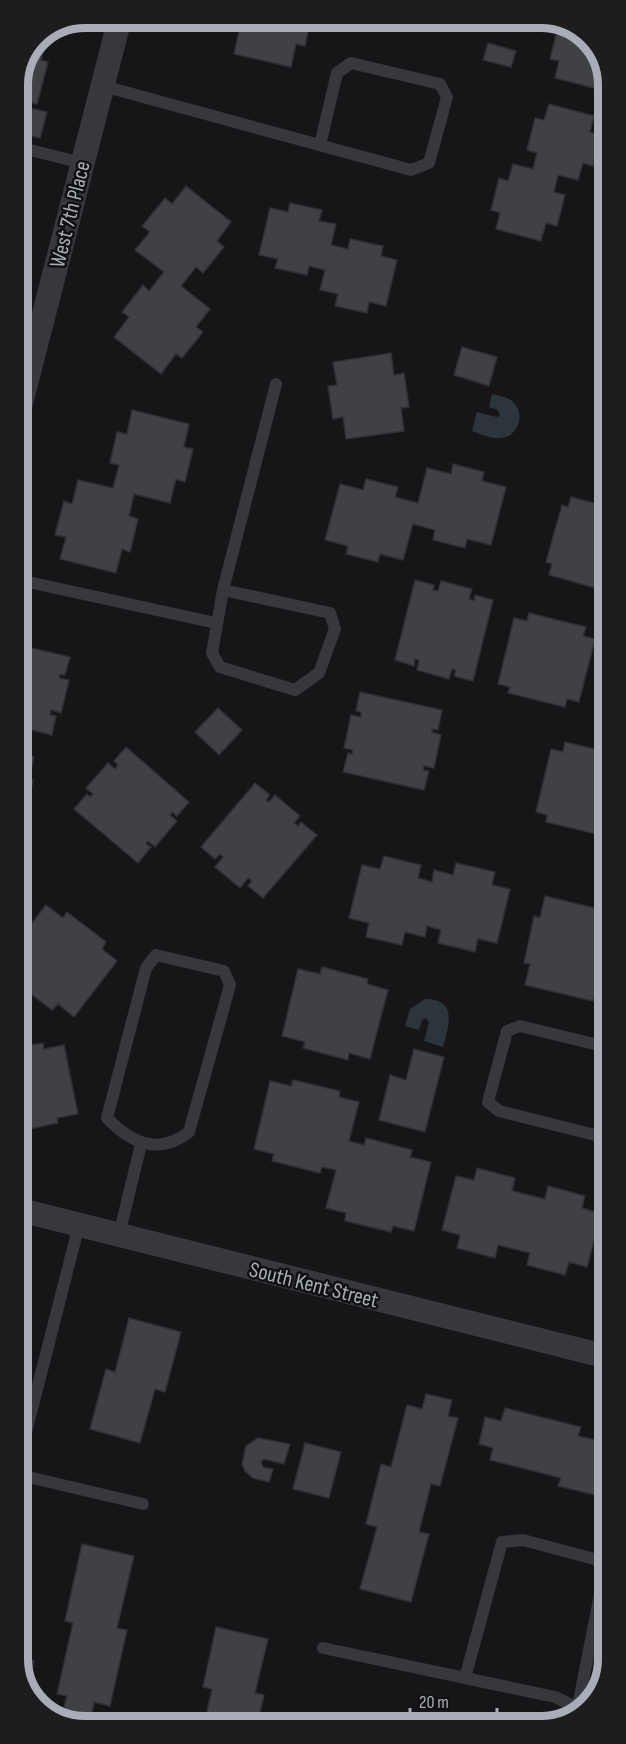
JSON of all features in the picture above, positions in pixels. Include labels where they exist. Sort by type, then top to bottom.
[{"type":"street","name":"West 7th Place","points":[[29,372],[117,28]]},
{"type":"street","name":"South Kent Street","points":[[28,1212],[598,1355]]},
{"type":"lane","points":[[103,86],[411,170],[429,163],[447,97],[440,84],[351,63],[337,73],[320,145]]},
{"type":"lane","points":[[29,150],[82,163]]},
{"type":"lane","points":[[223,590],[330,613],[335,629],[319,673],[295,690],[220,668],[212,653],[223,590],[276,384]]},
{"type":"lane","points":[[29,582],[216,623]]},
{"type":"lane","points":[[156,955],[224,970],[230,985],[189,1132],[175,1143],[141,1144],[123,1134],[107,1118],[146,968],[156,955]]},
{"type":"lane","points":[[598,1045],[520,1026],[507,1031],[488,1102],[499,1111],[598,1136]]},
{"type":"lane","points":[[119,1235],[141,1144]]},
{"type":"lane","points":[[28,1405],[79,1225]]},
{"type":"lane","points":[[28,1477],[143,1504]]},
{"type":"lane","points":[[465,1678],[502,1542],[523,1540],[598,1560]]},
{"type":"lane","points":[[581,1699],[598,1606]]},
{"type":"lane","points":[[322,1648],[555,1697],[573,1705]]},
{"type":"shaded area","points":[[492,394],[510,399],[518,408],[518,425],[506,437],[493,438],[472,431],[477,412],[497,417],[500,415],[498,410],[489,407]]},
{"type":"shaded area","points":[[425,999],[443,1003],[447,1008],[449,1022],[443,1047],[424,1041],[429,1022],[426,1018],[422,1020],[419,1030],[405,1026],[410,1009]]},
{"type":"building","points":[[309,28],[305,46],[296,44],[291,67],[234,54],[239,31],[230,29]]},
{"type":"building","points":[[557,31],[569,36],[583,48],[592,60],[598,89],[555,78],[559,61],[550,59]]},
{"type":"building","points":[[488,43],[516,51],[511,67],[483,60]]},
{"type":"building","points":[[45,45],[41,60],[48,62],[37,104],[29,102],[30,74],[38,54]]},
{"type":"building","points":[[549,104],[594,116],[590,132],[598,134],[598,147],[593,166],[583,163],[578,180],[558,175],[554,192],[565,195],[557,226],[546,223],[541,241],[496,229],[500,213],[491,210],[499,178],[508,181],[513,164],[533,169],[537,153],[527,150],[535,118],[544,120]]},
{"type":"building","points":[[29,108],[47,112],[40,138],[29,135]]},
{"type":"building","points":[[186,186],[231,222],[217,241],[224,247],[203,273],[196,267],[181,286],[210,309],[196,327],[203,332],[182,358],[176,354],[161,374],[114,337],[129,317],[122,312],[143,285],[149,291],[164,272],[135,250],[150,232],[142,226],[165,198],[172,204]]},
{"type":"building","points":[[290,203],[322,210],[319,221],[336,224],[331,245],[348,249],[350,239],[383,246],[381,256],[397,260],[386,306],[369,302],[367,313],[335,306],[338,294],[320,290],[325,270],[309,266],[307,275],[275,268],[278,259],[259,255],[270,208],[288,212]]},
{"type":"building","points":[[462,347],[497,357],[489,386],[454,375]]},
{"type":"building","points":[[391,353],[394,375],[404,373],[409,407],[401,408],[404,431],[346,439],[343,417],[333,419],[328,386],[337,385],[333,362]]},
{"type":"building","points":[[132,410],[189,424],[184,447],[193,449],[185,482],[176,479],[170,503],[134,494],[129,516],[138,519],[130,552],[122,549],[116,573],[60,559],[66,537],[55,535],[64,501],[72,504],[78,480],[113,488],[119,465],[110,463],[117,432],[127,434]]},
{"type":"building","points":[[453,464],[484,472],[482,481],[506,487],[491,545],[467,539],[465,548],[433,540],[435,530],[413,524],[403,560],[380,554],[378,562],[346,554],[348,546],[325,540],[340,484],[363,490],[366,479],[398,487],[395,497],[418,503],[427,468],[451,474]]},
{"type":"building","points":[[571,497],[598,504],[598,589],[549,575],[552,564],[546,562],[562,505],[568,507]]},
{"type":"building","points":[[415,580],[434,585],[433,590],[438,591],[441,581],[472,589],[469,599],[474,601],[475,595],[493,600],[473,681],[454,676],[456,670],[452,669],[449,679],[417,670],[419,660],[415,659],[414,666],[395,660]]},
{"type":"building","points":[[529,613],[586,627],[583,636],[595,639],[579,702],[567,699],[565,707],[508,693],[510,687],[498,684],[514,618],[527,621]]},
{"type":"building","points":[[29,647],[70,657],[65,675],[60,674],[59,678],[69,680],[61,713],[51,710],[50,715],[56,716],[52,735],[29,729]]},
{"type":"building","points":[[360,692],[442,710],[438,730],[432,729],[432,732],[441,735],[434,768],[424,766],[423,770],[429,771],[424,790],[343,772],[348,753],[352,754],[353,750],[344,748],[351,715],[361,717],[361,712],[356,711]]},
{"type":"building","points":[[218,708],[242,730],[219,755],[195,732]]},
{"type":"building","points":[[565,742],[598,750],[598,835],[546,822],[547,815],[536,812],[551,749],[563,752]]},
{"type":"building","points":[[126,747],[189,802],[177,816],[172,812],[170,815],[177,821],[155,847],[148,841],[146,844],[151,847],[138,863],[74,809],[87,794],[90,797],[93,794],[86,788],[108,763],[115,769],[118,765],[114,761]]},
{"type":"building","points":[[29,756],[34,757],[29,775]]},
{"type":"building","points":[[29,779],[33,780],[29,802]]},
{"type":"building","points":[[255,783],[270,795],[266,800],[269,802],[275,795],[300,816],[294,823],[298,826],[301,822],[317,835],[263,898],[248,886],[252,881],[248,878],[240,888],[215,867],[223,857],[220,854],[215,859],[201,847]]},
{"type":"building","points":[[384,856],[421,865],[418,878],[432,882],[434,870],[453,875],[456,863],[495,872],[492,885],[510,889],[497,943],[478,939],[475,952],[438,943],[441,930],[427,926],[425,937],[405,932],[402,945],[366,937],[369,923],[349,918],[362,865],[380,869]]},
{"type":"building","points":[[545,896],[598,909],[598,980],[593,1001],[525,985],[530,964],[524,963],[534,916],[540,918]]},
{"type":"building","points":[[46,905],[63,918],[67,912],[106,942],[102,949],[117,961],[74,1017],[58,1004],[52,1010],[28,992],[28,928]]},
{"type":"building","points":[[322,967],[368,979],[367,984],[388,990],[370,1059],[349,1053],[348,1060],[303,1048],[305,1042],[282,1036],[298,969],[320,974]]},
{"type":"building","points":[[43,1043],[44,1049],[64,1045],[78,1114],[57,1118],[58,1123],[28,1129],[28,1045]]},
{"type":"building","points":[[414,1049],[444,1057],[425,1132],[379,1120],[390,1075],[406,1080]]},
{"type":"building","points":[[293,1080],[340,1091],[339,1097],[359,1102],[349,1141],[364,1145],[366,1138],[412,1150],[410,1157],[431,1162],[414,1231],[393,1226],[391,1232],[345,1221],[346,1213],[326,1208],[336,1170],[322,1167],[320,1173],[272,1161],[274,1154],[254,1149],[270,1081],[291,1086]]},
{"type":"building","points":[[477,1168],[515,1178],[512,1191],[545,1199],[548,1186],[585,1196],[582,1208],[598,1213],[598,1225],[587,1267],[569,1262],[565,1275],[527,1265],[530,1253],[498,1245],[495,1258],[457,1248],[460,1235],[442,1230],[456,1176],[474,1180]]},
{"type":"building","points":[[129,1318],[181,1332],[165,1392],[155,1389],[140,1443],[90,1429],[106,1369],[115,1372]]},
{"type":"building","points":[[426,1394],[452,1400],[448,1416],[458,1418],[440,1486],[431,1484],[419,1532],[429,1534],[411,1602],[360,1589],[377,1527],[366,1524],[381,1464],[391,1467],[407,1405],[422,1409]]},
{"type":"building","points":[[505,1408],[581,1427],[578,1436],[598,1441],[598,1496],[558,1486],[561,1478],[490,1460],[493,1448],[479,1444],[485,1417],[501,1421]]},
{"type":"building","points":[[258,1438],[290,1444],[284,1464],[264,1459],[261,1462],[263,1467],[273,1469],[269,1482],[253,1478],[245,1471],[242,1464],[246,1446]]},
{"type":"building","points":[[305,1443],[341,1452],[329,1498],[293,1489]]},
{"type":"building","points":[[82,1544],[134,1556],[117,1628],[127,1630],[110,1706],[94,1702],[92,1715],[63,1711],[67,1696],[57,1694],[73,1623],[65,1621]]},
{"type":"building","points":[[216,1627],[268,1639],[255,1693],[264,1695],[259,1715],[206,1715],[212,1689],[203,1687]]},
{"type":"building","points":[[28,1660],[34,1661],[31,1675]]}]
